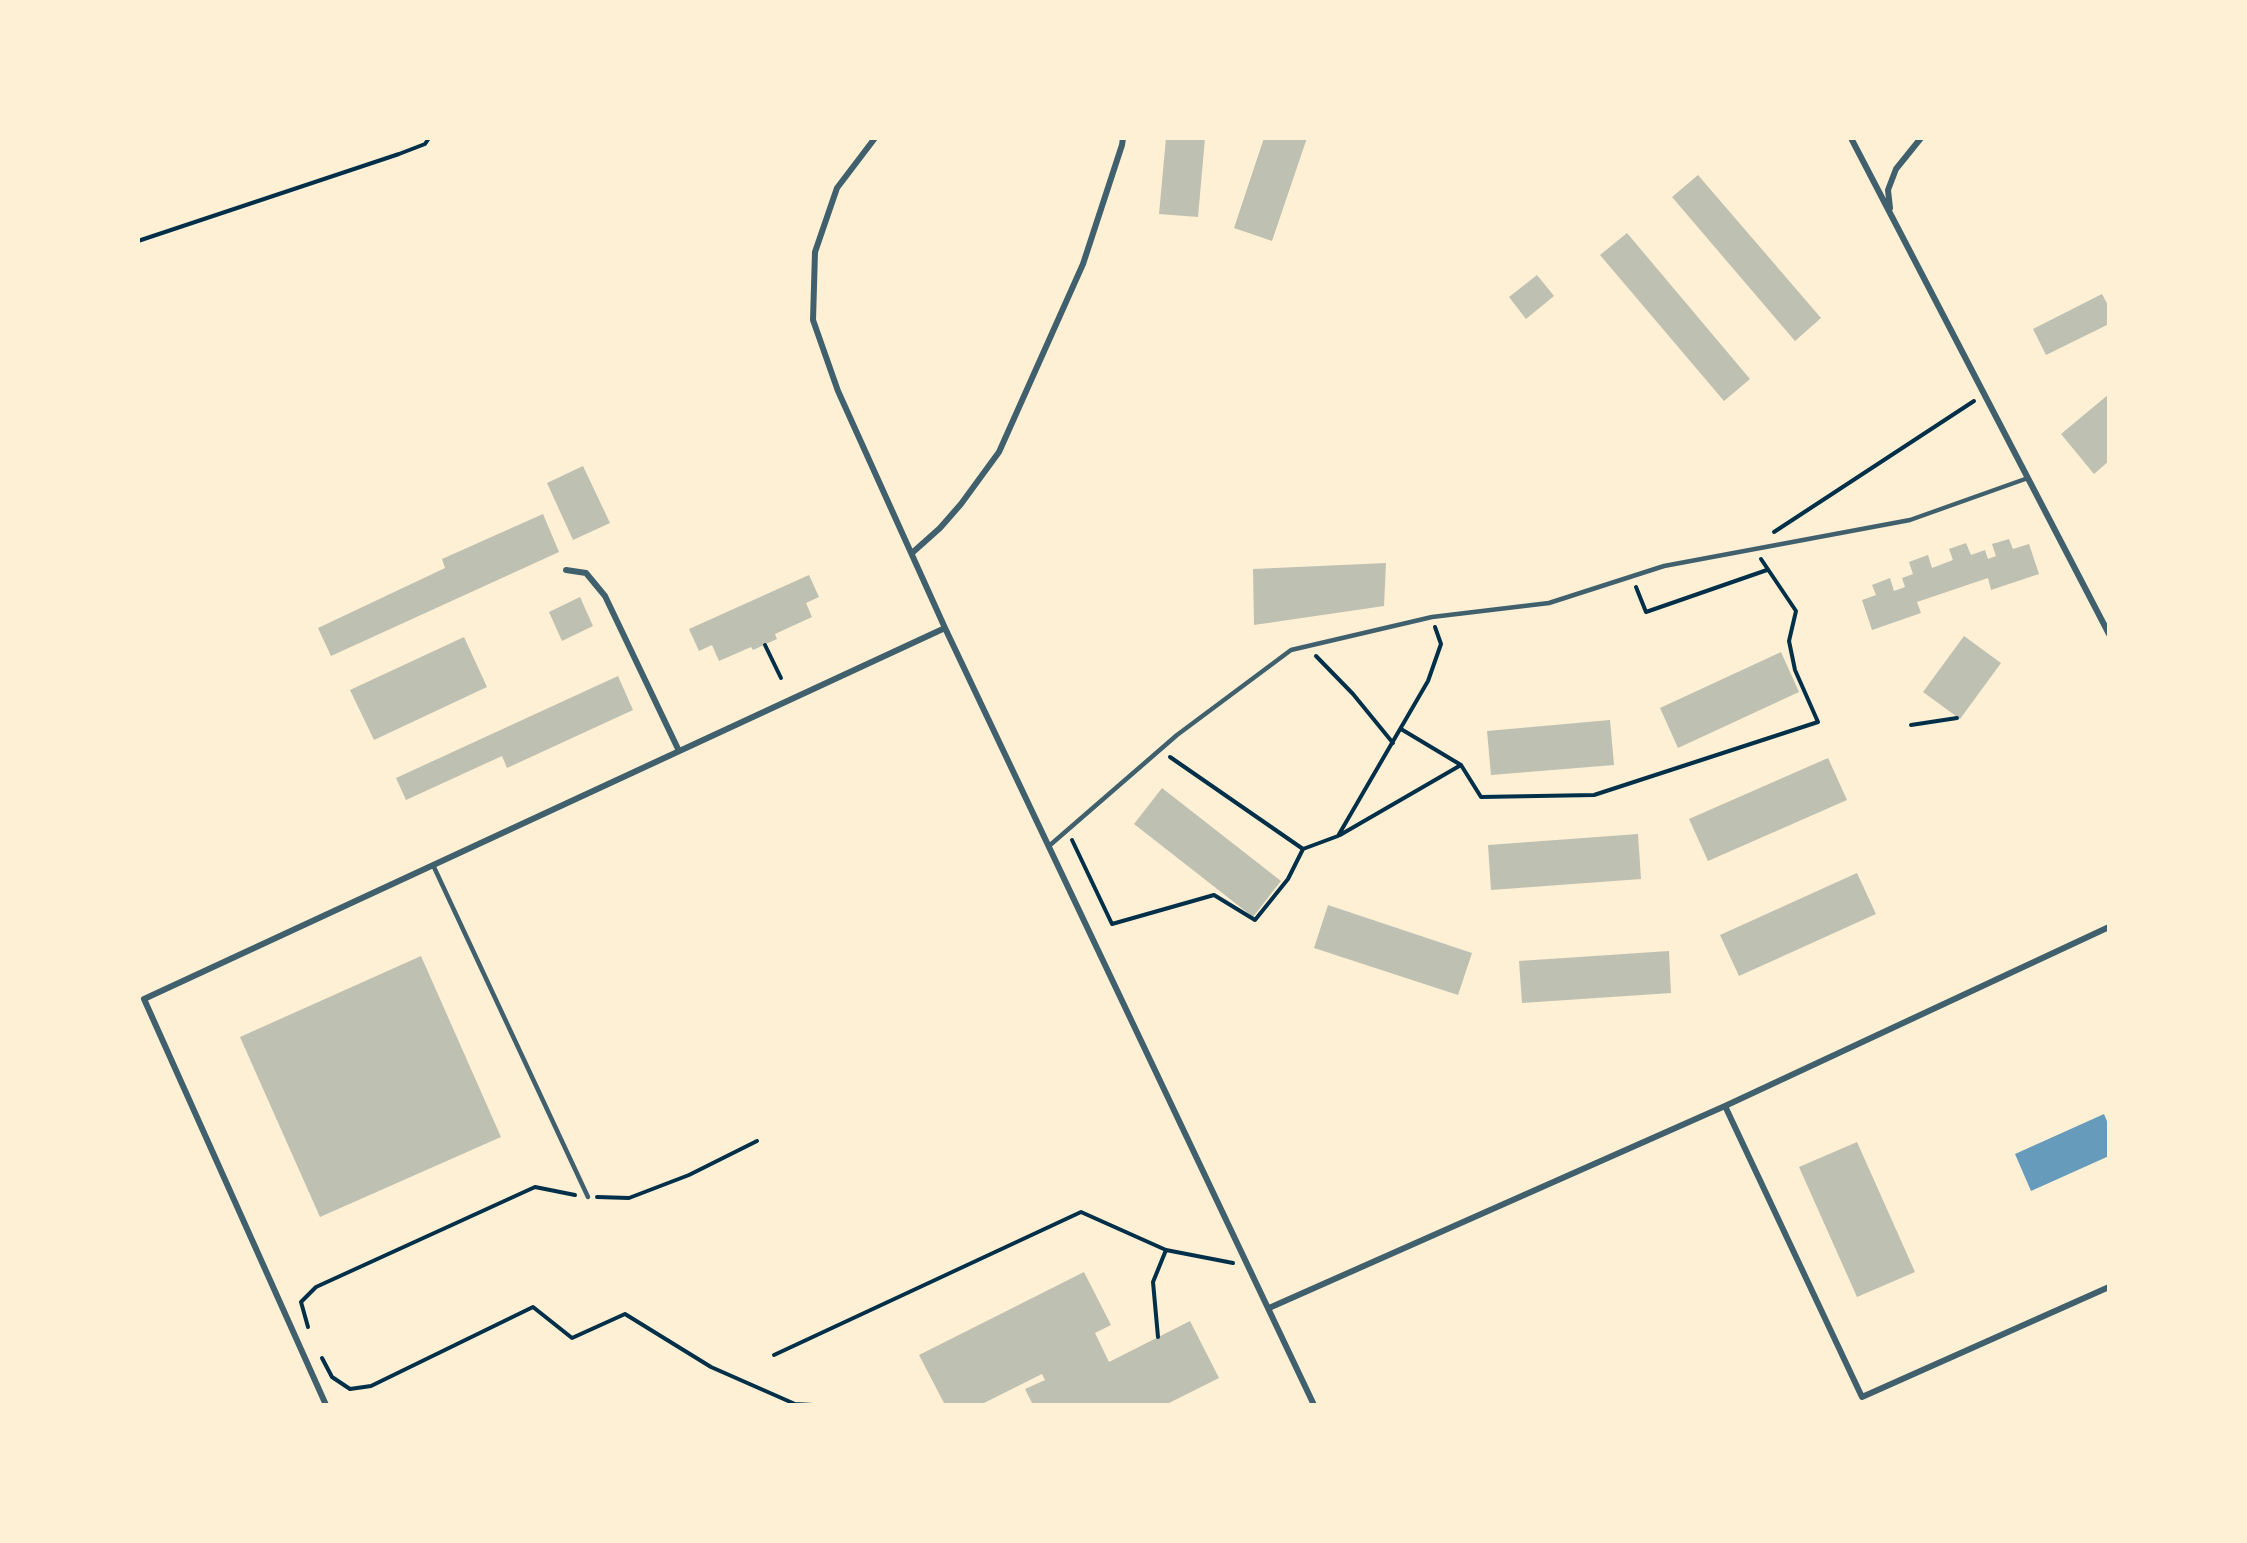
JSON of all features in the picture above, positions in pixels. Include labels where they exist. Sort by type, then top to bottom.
[{"type":"street","points":[[875,138],[837,188],[815,252],[813,320],[838,391],[945,628],[1314,1405]]},
{"type":"street","points":[[912,553],[940,528],[961,504],[999,452],[1083,264],[1123,138]]},
{"type":"street","points":[[1851,138],[2108,631]]},
{"type":"street","points":[[1891,214],[1888,190],[1896,169],[1921,138]]},
{"type":"street","points":[[566,570],[586,573],[604,596],[679,751]]},
{"type":"street","points":[[326,1405],[144,999],[945,628]]},
{"type":"street","points":[[1269,1308],[1725,1106],[2109,927]]},
{"type":"street","points":[[1725,1106],[1863,1397],[2109,1287]]},
{"type":"lane","points":[[1049,846],[1160,750],[1291,650],[1432,617],[1549,603],[1664,566],[1910,520],[2028,478]]},
{"type":"lane","points":[[433,865],[588,1197]]},
{"type":"path","points":[[138,241],[399,154],[425,144],[429,138]]},
{"type":"path","points":[[1401,729],[1461,765],[1481,797],[1594,795],[1818,722],[1795,670],[1789,641],[1796,611],[1767,570],[1755,542],[1760,541],[1984,394]]},
{"type":"path","points":[[1632,576],[1646,612],[1767,570]]},
{"type":"path","points":[[1338,836],[1428,681],[1441,644],[1432,617]]},
{"type":"path","points":[[765,645],[781,678]]},
{"type":"path","points":[[1307,646],[1353,694],[1393,743]]},
{"type":"path","points":[[1911,725],[1957,718]]},
{"type":"path","points":[[1160,750],[1303,849]]},
{"type":"path","points":[[1067,830],[1112,924],[1214,895],[1255,920],[1288,879],[1303,849],[1338,836],[1461,765]]},
{"type":"path","points":[[310,1334],[301,1302],[316,1287],[535,1187],[588,1197],[629,1198],[689,1175],[758,1141]]},
{"type":"path","points":[[774,1355],[1081,1212],[1166,1250],[1249,1266]]},
{"type":"path","points":[[1158,1337],[1153,1282],[1166,1250]]},
{"type":"path","points":[[318,1350],[332,1377],[350,1389],[371,1386],[533,1307],[572,1338],[625,1314],[711,1367],[795,1404],[813,1405]]},
{"type":"water","points":[[2104,1114],[2109,1126],[2109,1156],[2031,1191],[2015,1154]]},
{"type":"building","points":[[1166,138],[1205,138],[1198,217],[1159,214]]},
{"type":"building","points":[[1264,138],[1307,138],[1272,241],[1234,228]]},
{"type":"building","points":[[1698,175],[1821,318],[1795,341],[1672,197]]},
{"type":"building","points":[[1627,233],[1750,379],[1724,401],[1600,255]]},
{"type":"building","points":[[1537,275],[1554,296],[1526,319],[1509,297]]},
{"type":"building","points":[[2102,294],[2109,307],[2109,324],[2046,355],[2033,329]]},
{"type":"building","points":[[2109,394],[2109,461],[2094,474],[2061,434]]},
{"type":"building","points":[[583,466],[610,523],[573,540],[547,483]]},
{"type":"building","points":[[543,514],[559,552],[331,656],[318,628],[445,568],[442,559]]},
{"type":"building","points":[[2009,539],[2013,549],[2029,544],[2039,574],[1991,590],[1988,578],[1917,602],[1921,613],[1872,630],[1862,600],[1876,595],[1872,585],[1890,578],[1894,591],[1905,587],[1902,578],[1913,574],[1909,562],[1928,555],[1932,568],[1953,560],[1949,549],[1966,543],[1971,555],[1985,550],[1988,559],[1996,556],[1992,544]]},
{"type":"building","points":[[1386,563],[1384,606],[1254,625],[1253,569]]},
{"type":"building","points":[[809,575],[819,597],[806,603],[812,617],[775,634],[777,639],[719,661],[712,645],[699,651],[689,629]]},
{"type":"building","points":[[580,597],[593,626],[562,641],[549,612]]},
{"type":"building","points":[[1964,636],[2001,663],[1960,719],[1923,692]]},
{"type":"building","points":[[464,637],[487,687],[374,740],[350,690]]},
{"type":"building","points":[[1781,652],[1799,692],[1678,748],[1660,708]]},
{"type":"building","points":[[618,676],[633,710],[507,768],[502,756],[406,800],[396,778]]},
{"type":"building","points":[[1610,720],[1614,765],[1491,775],[1487,731]]},
{"type":"building","points":[[1828,758],[1847,800],[1708,861],[1689,819]]},
{"type":"building","points":[[1162,788],[1281,881],[1253,917],[1134,824]]},
{"type":"building","points":[[1638,834],[1641,879],[1491,890],[1488,845]]},
{"type":"building","points":[[1857,873],[1876,914],[1739,976],[1720,935]]},
{"type":"building","points":[[1328,905],[1472,953],[1458,995],[1314,948]]},
{"type":"building","points":[[1669,951],[1671,993],[1522,1003],[1519,961]]},
{"type":"building","points":[[421,956],[501,1137],[320,1217],[240,1037]]},
{"type":"building","points":[[1857,1142],[1915,1272],[1857,1297],[1799,1167]]},
{"type":"building","points":[[1084,1272],[1111,1325],[1095,1333],[1109,1362],[1190,1321],[1219,1378],[1165,1405],[1033,1405],[1025,1389],[1045,1380],[1042,1374],[980,1405],[945,1405],[919,1355]]}]
